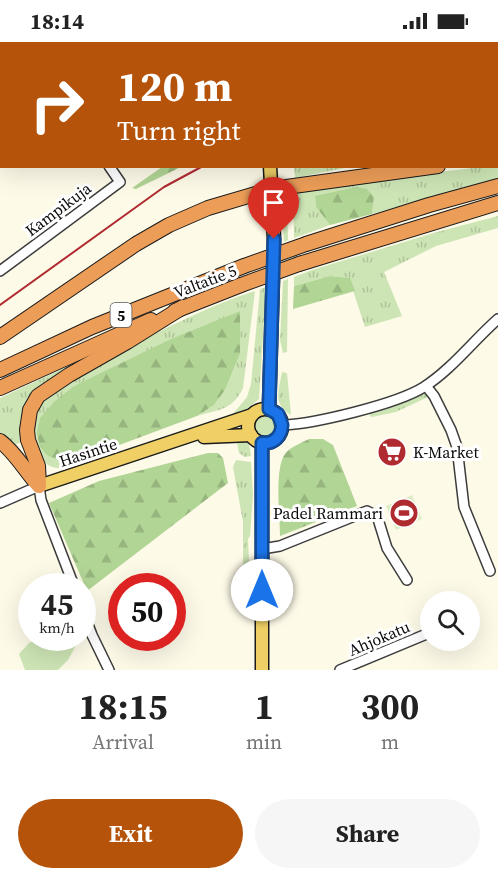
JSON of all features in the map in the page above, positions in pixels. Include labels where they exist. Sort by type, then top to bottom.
[{"type":"highway","points":[[0,337],[136,244],[169,225],[208,208],[272,189],[424,168]]},
{"type":"highway","name":"Valtatie 5","points":[[0,370],[92,327],[244,266],[429,205],[498,186]]},
{"type":"highway","name":"Valtatie 5","points":[[0,388],[130,328],[241,285],[299,264],[498,203]]},
{"type":"highway","points":[[39,486],[38,466],[27,430],[30,410],[38,396],[69,375],[183,308]]},
{"type":"highway","points":[[0,441],[14,452],[21,466],[39,486]]},
{"type":"main road","points":[[269,409],[274,239],[270,168]]},
{"type":"main road","points":[[260,409],[269,409],[278,414],[282,425],[277,438],[270,443],[262,443],[251,435],[248,425],[252,415],[260,409]]},
{"type":"main road","name":"Hasintie","points":[[39,486],[252,415]]},
{"type":"main road","name":"Hasintie","points":[[188,438],[251,435]]},
{"type":"main road","points":[[262,443],[262,670]]},
{"type":"street","name":"Kampikuja","points":[[0,271],[120,182],[110,168]]},
{"type":"street","points":[[282,425],[296,425],[364,409],[401,398],[426,386],[498,319]]},
{"type":"street","points":[[426,386],[434,396],[457,447],[464,507],[490,571]]},
{"type":"street","name":"Hasintie","points":[[0,503],[39,486]]},
{"type":"street","points":[[39,486],[41,500],[69,573]]},
{"type":"street","points":[[262,549],[280,546],[364,511],[371,512],[378,519],[387,548],[407,580]]},
{"type":"street","name":"Ahjokatu","points":[[340,670],[420,637]]},
{"type":"street","points":[[96,643],[110,670]]},
{"type":"green space","points":[[161,168],[179,168],[136,189],[132,188]]},
{"type":"green space","points":[[294,168],[344,168],[295,178]]},
{"type":"green space","points":[[473,168],[498,168],[498,178],[372,214],[374,197],[315,196],[316,207],[330,225],[294,238],[293,193],[346,183]]},
{"type":"green space","points":[[357,187],[367,189],[374,197],[372,214],[330,225],[316,207],[315,196]]},
{"type":"green space","points":[[287,194],[288,240],[284,242],[282,199]]},
{"type":"green space","points":[[498,216],[498,228],[436,246],[384,272],[402,316],[365,327],[349,278],[330,276],[294,286],[294,277],[312,270]]},
{"type":"green space","points":[[330,276],[350,278],[355,291],[293,309],[294,286]]},
{"type":"green space","points":[[288,279],[287,352],[283,353],[280,340],[283,281]]},
{"type":"green space","points":[[266,287],[259,399],[245,411],[232,415],[247,397],[251,384],[260,289]]},
{"type":"green space","points":[[255,291],[243,388],[234,401],[218,410],[197,416],[214,405],[225,390],[240,354],[240,311],[74,386],[68,463],[100,456],[64,468],[52,467],[45,463],[36,447],[33,427],[35,409],[44,397],[95,365],[160,331],[207,309]]},
{"type":"green space","points":[[240,311],[240,354],[225,390],[214,405],[197,416],[114,447],[100,456],[68,463],[48,456],[40,447],[37,433],[40,418],[54,402],[74,386],[171,339]]},
{"type":"green space","points":[[92,355],[52,378],[31,398],[24,410],[21,424],[23,441],[15,445],[0,434],[0,398]]},
{"type":"green space","points":[[282,372],[287,373],[291,415],[285,411],[279,401]]},
{"type":"green space","points":[[421,394],[427,394],[428,397],[396,412],[370,416],[370,412],[399,404]]},
{"type":"green space","points":[[264,413],[272,417],[276,425],[272,433],[264,437],[256,433],[252,425],[256,417]]},
{"type":"green space","points":[[236,438],[248,443],[251,456],[245,457],[239,453]]},
{"type":"green space","points":[[309,439],[323,439],[333,445],[357,506],[280,536],[279,482],[282,461],[290,449]]},
{"type":"green space","points":[[208,453],[218,453],[223,458],[228,483],[96,584],[96,573],[79,573],[49,503],[99,481]]},
{"type":"green space","points":[[236,460],[251,462],[253,495],[248,539],[249,562],[243,584],[243,522],[233,467]]},
{"type":"green space","name":"Padel Rammari","points":[[412,495],[422,519],[396,530],[386,506]]},
{"type":"green space","points":[[22,651],[73,651],[58,670],[25,670],[19,654]]},
{"type":"railway","points":[[0,305],[164,187],[199,168]]},
{"type":"place","name":"K-Market","points":[[392,452]]},
{"type":"place","name":"Padel Rammari","points":[[404,513]]},
{"type":"route","points":[[262,590],[262,443],[274,441],[282,430],[278,414],[269,409],[274,239]]}]
